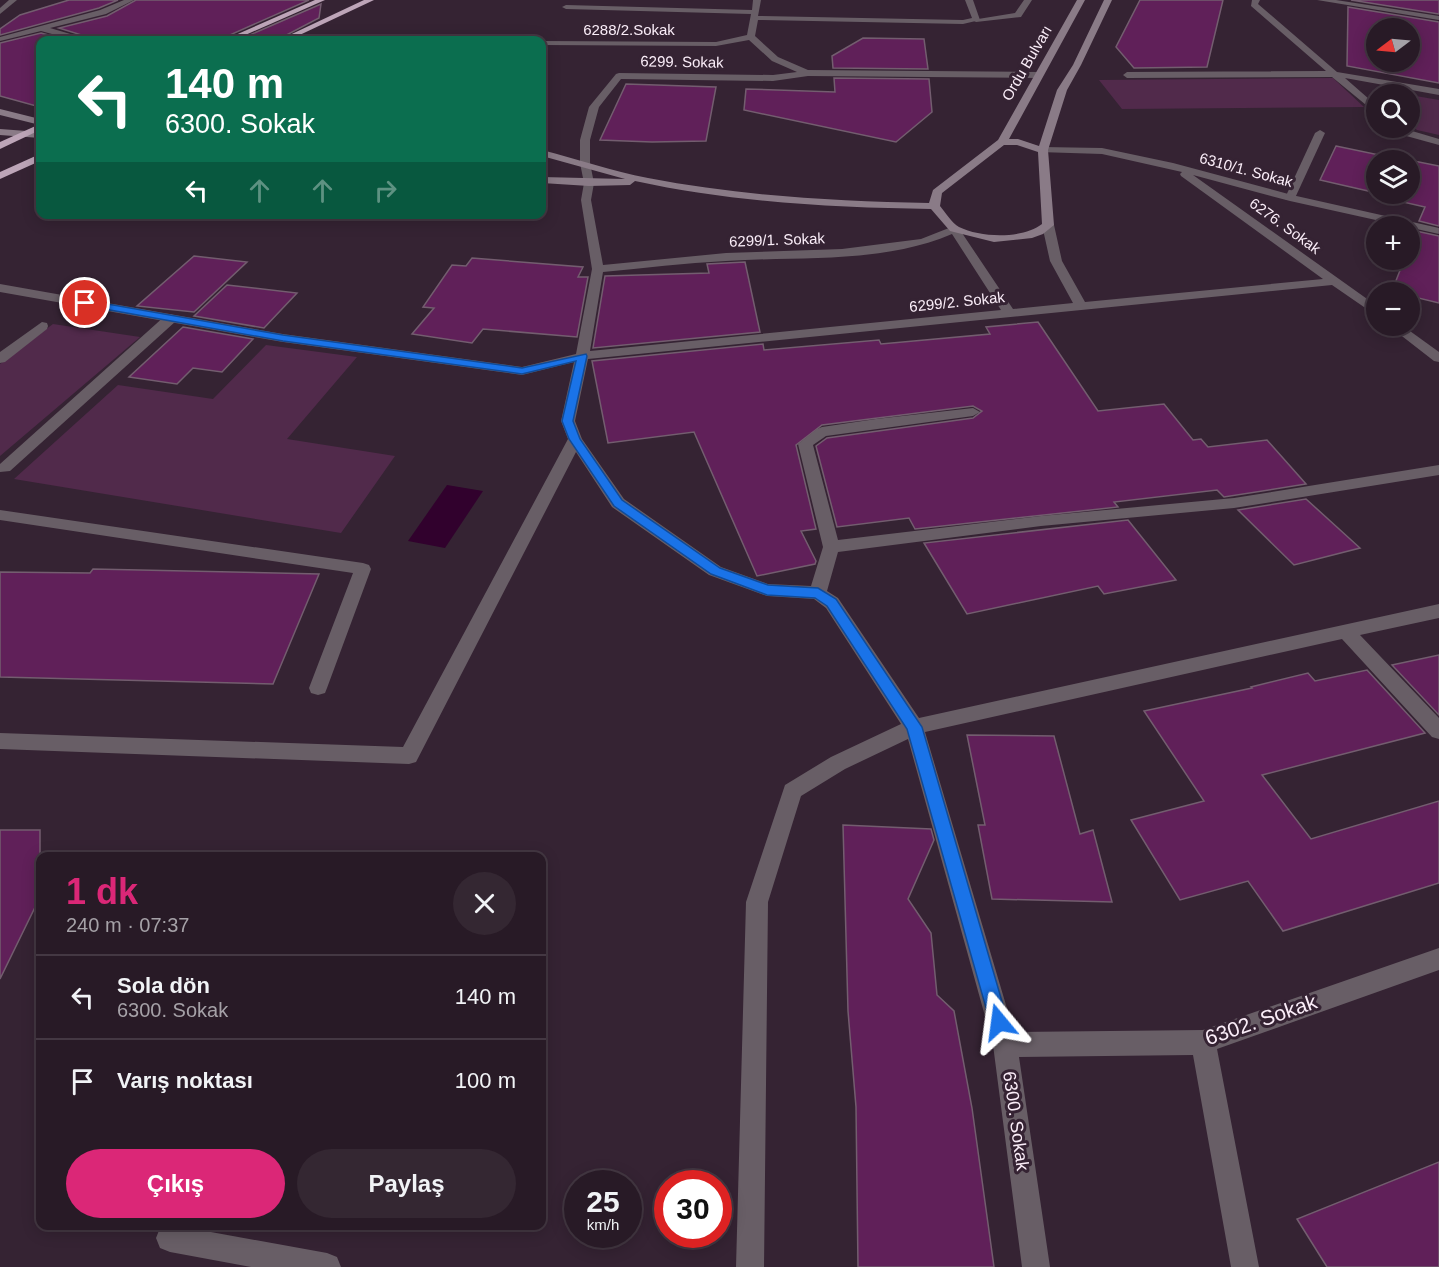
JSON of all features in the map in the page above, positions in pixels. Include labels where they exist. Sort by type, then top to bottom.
[{"type":"highway","points":[[237,36],[321,0]]},
{"type":"highway","points":[[292,36],[370,0]]},
{"type":"highway","points":[[0,146],[36,129]]},
{"type":"highway","points":[[0,176],[36,159]]},
{"type":"main road","name":"Ordu Bulvarı","points":[[934,206],[937,192],[1002,142],[1081,0]]},
{"type":"main road","points":[[546,154],[646,181],[764,199],[934,206],[954,229],[975,236],[1009,240],[1038,232],[1048,225],[1043,150],[1062,90],[1077,65],[1108,0]]},
{"type":"main road","points":[[0,112],[36,121]]},
{"type":"main road","points":[[0,132],[36,135]]},
{"type":"main road","points":[[1002,142],[1018,142],[1043,150]]},
{"type":"main road","points":[[546,180],[589,183],[646,181]]},
{"type":"street","points":[[0,2],[12,0]]},
{"type":"street","points":[[0,12],[12,0]]},
{"type":"street","points":[[0,39],[103,12],[130,0]]},
{"type":"street","points":[[757,0],[751,37],[775,58],[808,73]]},
{"type":"street","points":[[969,0],[976,20]]},
{"type":"street","points":[[566,7],[963,22],[1018,15],[1028,0]]},
{"type":"street","points":[[1256,0],[1254,4],[1366,101]]},
{"type":"street","points":[[1322,0],[1439,18]]},
{"type":"street","points":[[42,29],[67,36]]},
{"type":"street","name":"6288/2.Sokak","points":[[546,43],[716,44],[751,37]]},
{"type":"street","name":"6299. Sokak","points":[[582,356],[598,269],[586,200],[589,183],[585,163],[585,140],[594,107],[619,76],[773,78],[808,73],[1038,75]]},
{"type":"street","points":[[1127,75],[1335,74],[1439,92]]},
{"type":"street","points":[[1290,198],[1320,133]]},
{"type":"street","points":[[1420,136],[1439,141]]},
{"type":"street","name":"6310/1. Sokak","points":[[1043,150],[1102,150],[1173,166],[1290,198],[1439,231]]},
{"type":"street","name":"6276. Sokak","points":[[1173,166],[1366,304]]},
{"type":"street","points":[[1048,225],[1056,261],[1081,307]]},
{"type":"street","points":[[954,229],[1010,314]]},
{"type":"street","name":"6299/1. Sokak","points":[[598,269],[726,256],[842,253],[923,242],[954,229]]},
{"type":"street","name":"6299/2. Sokak","points":[[582,356],[1335,281]]},
{"type":"street","points":[[0,288],[283,338],[522,371],[582,356],[568,421],[575,439],[618,503],[715,571],[767,590],[818,593],[831,547],[805,444],[822,432],[876,423],[973,412]]},
{"type":"street","points":[[5,468],[171,318]]},
{"type":"street","points":[[0,359],[42,326]]},
{"type":"street","points":[[1409,336],[1439,358]]},
{"type":"street","points":[[0,741],[409,756],[575,439]]},
{"type":"street","points":[[831,547],[1041,521],[1234,502],[1439,470]]},
{"type":"street","points":[[0,515],[363,569],[318,688]]},
{"type":"street","name":"6300. Sokak","points":[[818,593],[832,603],[914,727],[1005,1045],[1036,1267]]},
{"type":"street","points":[[750,1267],[757,902],[792,791],[838,763],[914,727],[1439,611]]},
{"type":"street","points":[[1346,632],[1439,731]]},
{"type":"street","name":"6302. Sokak","points":[[1005,1045],[1203,1042],[1439,959]]},
{"type":"street","points":[[1203,1042],[1245,1267]]},
{"type":"street","points":[[170,1238],[327,1267]]},
{"type":"shaded area","points":[[1333,78],[1364,107],[1122,109],[1099,80]]},
{"type":"shaded area","points":[[1420,97],[1439,100],[1439,135],[1420,131]]},
{"type":"shaded area","points":[[53,324],[140,337],[0,456],[0,364]]},
{"type":"shaded area","points":[[266,345],[357,357],[287,439],[395,456],[341,533],[14,479],[118,385],[213,399]]},
{"type":"shaded area","points":[[447,485],[483,491],[445,548],[408,541]]},
{"type":"building","points":[[69,0],[118,0],[99,8],[0,35],[0,29],[20,15]]},
{"type":"building","points":[[136,0],[309,0],[228,36],[85,36],[59,28],[107,16]]},
{"type":"building","points":[[1140,0],[1223,0],[1207,67],[1134,68],[1116,47]]},
{"type":"building","points":[[1351,0],[1439,0],[1439,14]]},
{"type":"building","points":[[321,4],[319,18],[285,36],[247,36]]},
{"type":"building","points":[[1348,7],[1415,18],[1366,18],[1366,70],[1347,66]]},
{"type":"building","points":[[1420,19],[1439,22],[1439,83],[1379,72],[1420,72]]},
{"type":"building","points":[[41,33],[52,36],[36,36],[36,106],[0,96],[0,43]]},
{"type":"building","points":[[863,38],[924,39],[928,69],[833,68],[832,56]]},
{"type":"building","points":[[834,78],[929,79],[932,112],[896,142],[744,110],[746,89],[835,92]]},
{"type":"building","points":[[626,84],[716,87],[706,141],[600,140]]},
{"type":"building","points":[[1336,146],[1366,152],[1366,190],[1320,180]]},
{"type":"building","points":[[1420,162],[1439,166],[1439,226],[1420,221],[1425,207],[1412,204],[1420,204]]},
{"type":"building","points":[[1420,232],[1439,236],[1439,303],[1420,298],[1420,282],[1395,282],[1400,270],[1420,270]]},
{"type":"building","points":[[194,256],[247,262],[194,312],[137,306]]},
{"type":"building","points":[[472,258],[583,267],[578,277],[588,277],[577,337],[483,329],[472,343],[412,334],[434,308],[423,307],[452,265],[466,266]]},
{"type":"building","points":[[745,262],[760,332],[593,348],[605,276],[709,273],[707,264]]},
{"type":"building","points":[[227,285],[297,293],[264,328],[194,316]]},
{"type":"building","points":[[1038,322],[1098,411],[1164,404],[1193,440],[1201,439],[1208,447],[1267,440],[1306,484],[1224,497],[1217,490],[1114,502],[1118,507],[915,529],[909,518],[837,527],[816,446],[827,438],[973,418],[982,411],[973,406],[822,425],[796,445],[816,529],[801,531],[816,561],[815,564],[757,576],[694,432],[608,443],[592,361],[763,344],[764,350],[879,340],[881,344],[990,334],[986,327]]},
{"type":"building","points":[[183,327],[253,339],[222,372],[193,368],[177,384],[129,377]]},
{"type":"building","points":[[1306,499],[1360,548],[1294,565],[1238,510]]},
{"type":"building","points":[[1128,520],[1176,580],[1104,594],[1098,586],[967,614],[924,543]]},
{"type":"building","points":[[93,569],[319,574],[273,684],[0,677],[0,572],[90,573]]},
{"type":"building","points":[[1439,655],[1439,715],[1392,665]]},
{"type":"building","points":[[1367,670],[1425,733],[1262,775],[1311,839],[1439,801],[1439,883],[1283,931],[1248,881],[1180,900],[1131,820],[1204,801],[1144,711],[1252,688],[1308,673],[1315,681]]},
{"type":"building","points":[[967,735],[1054,736],[1080,834],[1093,830],[1112,902],[992,899],[978,825],[985,825]]},
{"type":"building","points":[[843,825],[931,829],[934,840],[908,899],[931,933],[937,995],[954,1011],[972,1108],[994,1267],[858,1267],[856,1107],[848,1011]]},
{"type":"building","points":[[0,830],[40,830],[40,852],[36,852],[36,905],[0,979]]},
{"type":"building","points":[[1439,1162],[1439,1267],[1327,1267],[1297,1219]]},
{"type":"route","points":[[85,303],[283,338],[522,371],[582,356],[568,421],[575,439],[618,503],[715,571],[767,590],[818,593],[832,603],[914,727],[999,1022]]}]
